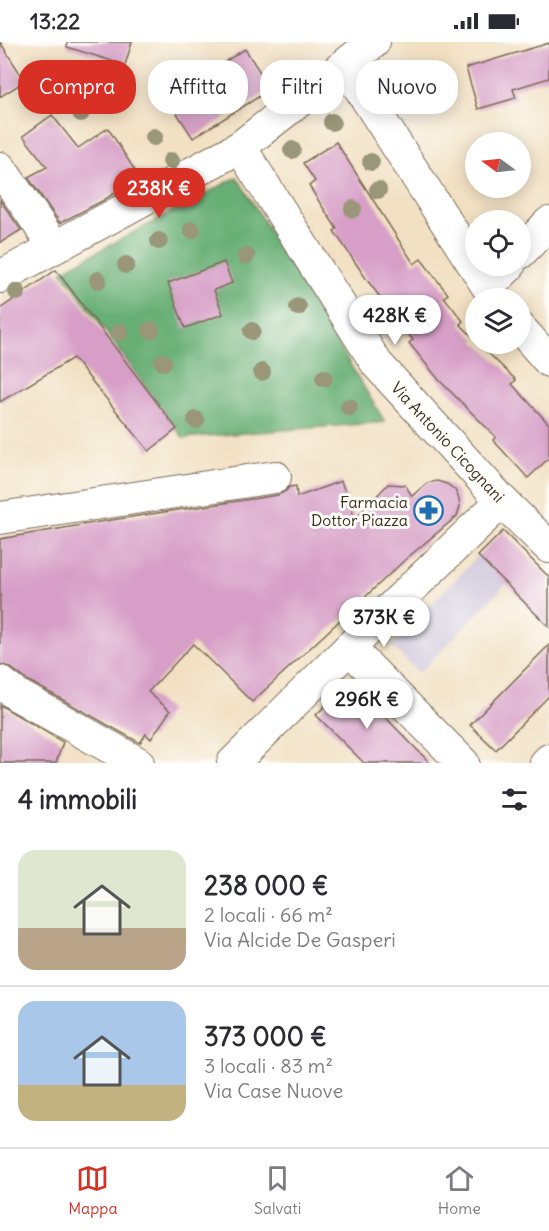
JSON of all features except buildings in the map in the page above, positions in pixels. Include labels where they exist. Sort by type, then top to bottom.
[{"type":"street","points":[[0,277],[240,147],[374,42]]},
{"type":"street","points":[[345,64],[498,284]]},
{"type":"street","name":"Via Antonio Cicognani","points":[[240,147],[377,364],[502,501],[549,547]]},
{"type":"street","points":[[0,168],[54,246]]},
{"type":"street","points":[[531,242],[549,223]]},
{"type":"street","points":[[531,341],[549,361]]},
{"type":"street","points":[[0,518],[275,477]]},
{"type":"street","points":[[233,763],[502,501]]},
{"type":"street","points":[[349,648],[463,763]]},
{"type":"street","points":[[0,682],[17,695],[138,763]]},
{"type":"shaded area","points":[[478,556],[506,584],[419,673],[391,646]]},
{"type":"green space","points":[[237,177],[385,422],[183,438],[62,271]]},
{"type":"place","name":"Farmacia Dottor Piazza","points":[[429,511]]}]
